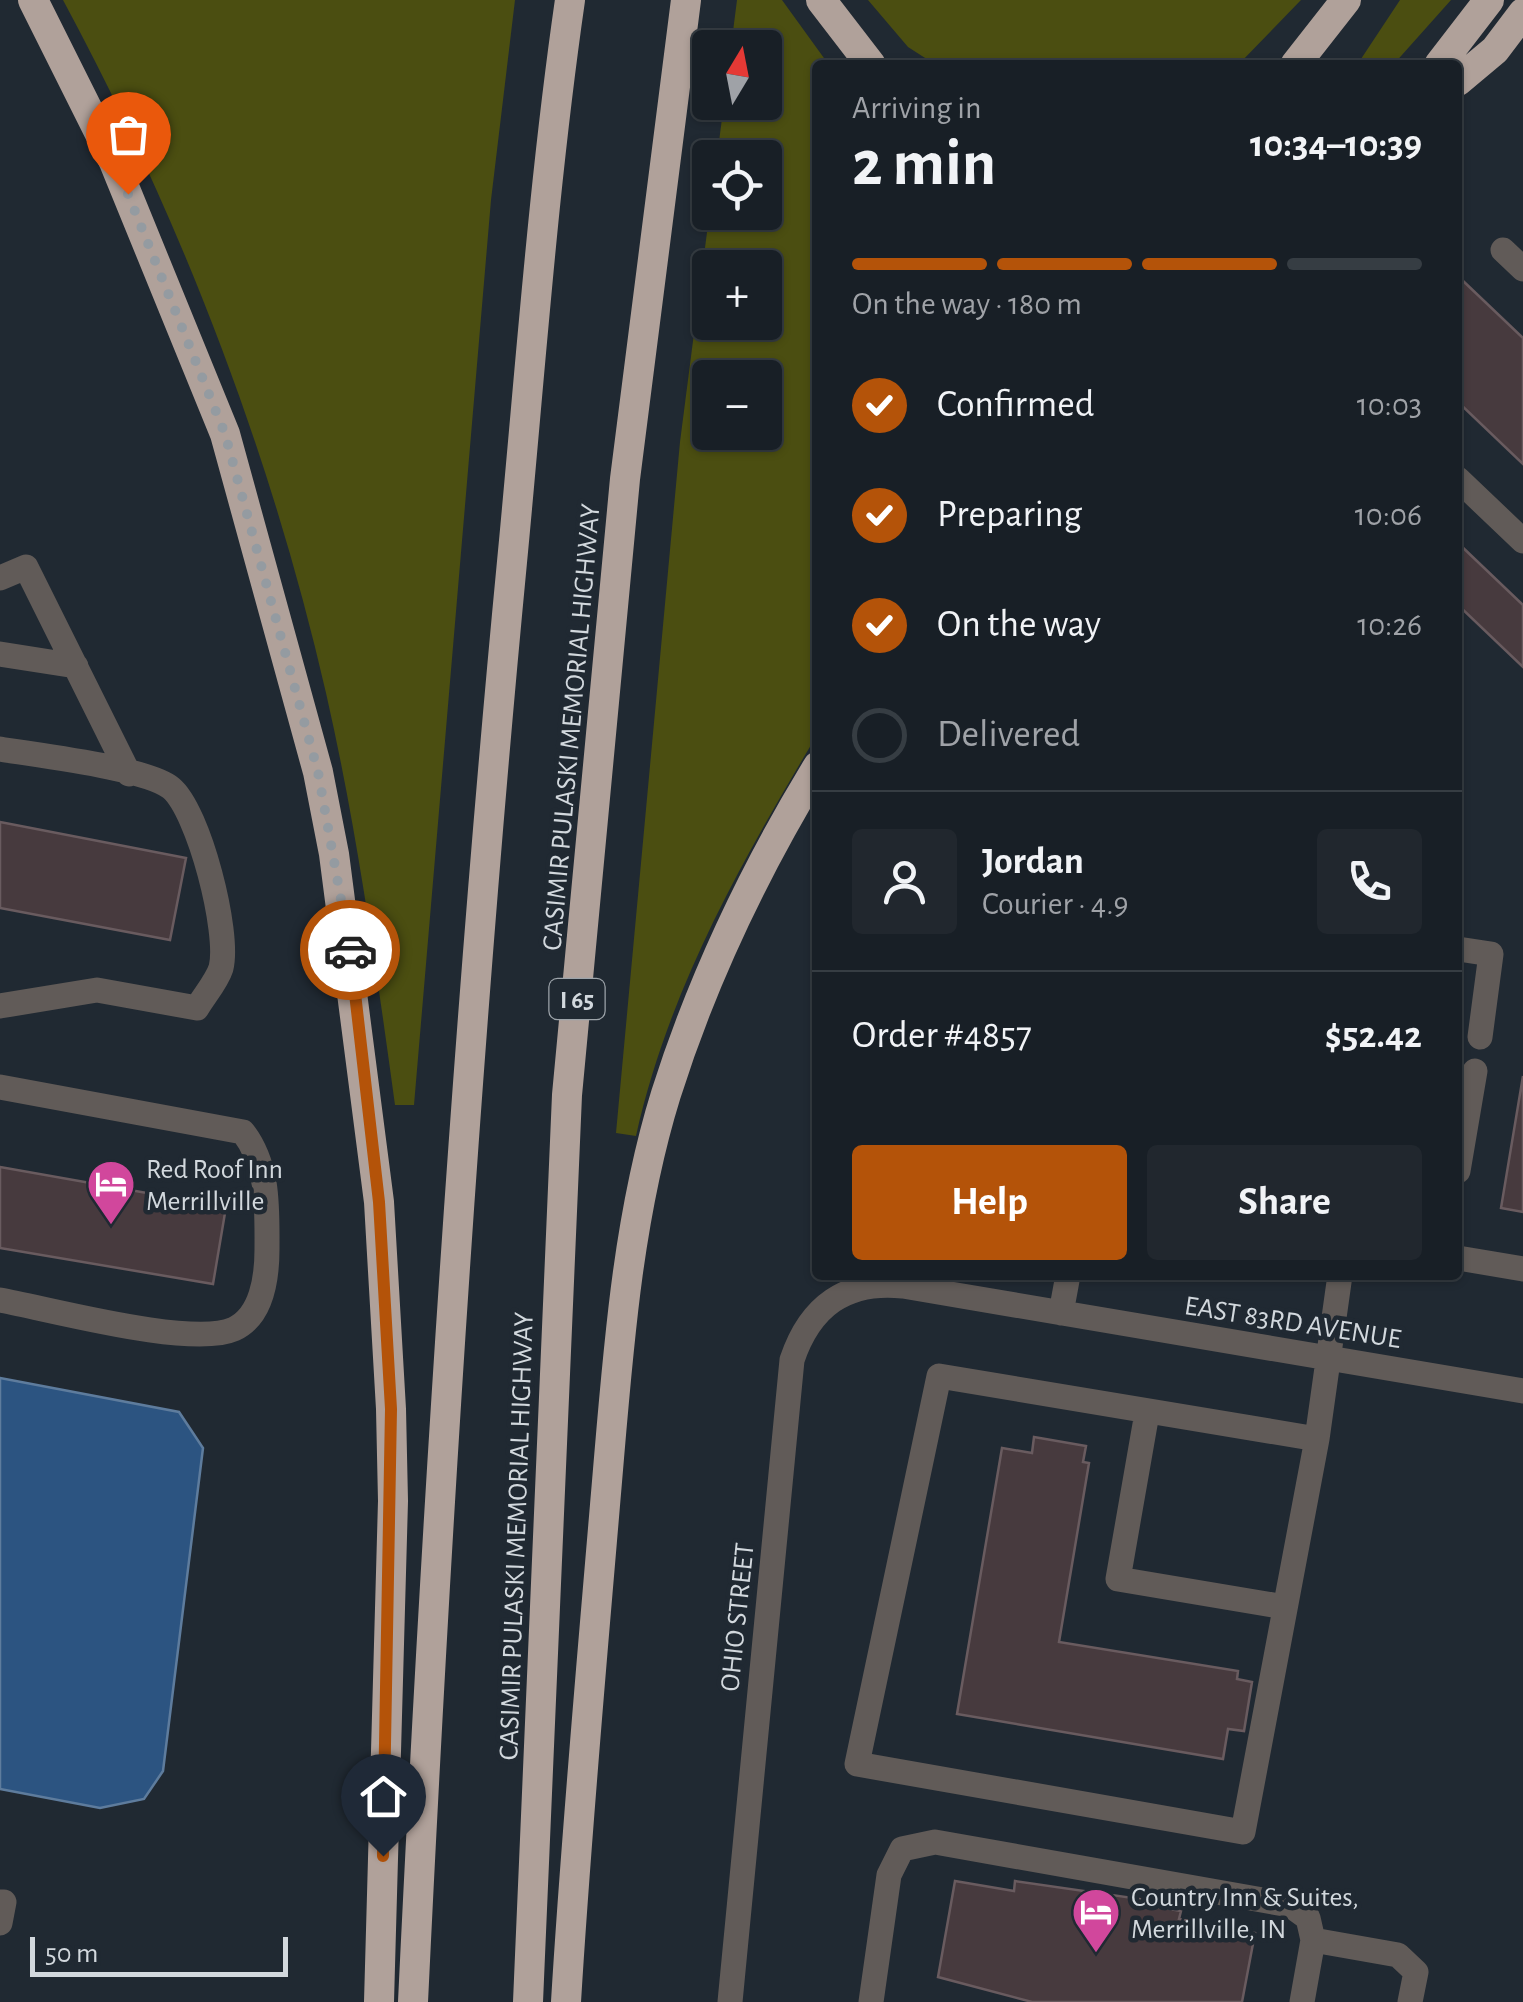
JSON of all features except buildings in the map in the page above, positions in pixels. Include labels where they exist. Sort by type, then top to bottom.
[{"type":"highway","points":[[33,0],[121,178],[225,434],[318,772],[337,872],[379,1202],[391,1409],[378,2002]]},
{"type":"highway","points":[[412,2002],[432,1574],[491,782],[544,195],[570,0]]},
{"type":"highway","name":"CASIMIR PULASKI MEMORIAL HIGHWAY","points":[[528,2002],[567,1095],[626,480],[686,0]]},
{"type":"highway","points":[[821,0],[866,60]]},
{"type":"highway","points":[[1299,60],[1346,0]]},
{"type":"highway","points":[[1443,60],[1489,0]]},
{"type":"highway","points":[[1462,78],[1495,50],[1523,12]]},
{"type":"highway","points":[[566,2002],[576,1834],[609,1466],[628,1272],[644,1187],[665,1098],[698,1000],[739,907],[812,777]]},
{"type":"street","points":[[1502,250],[1523,269]]},
{"type":"street","points":[[1462,482],[1523,541]]},
{"type":"street","points":[[0,578],[26,567],[129,774]]},
{"type":"street","points":[[0,654],[76,666]]},
{"type":"street","points":[[0,748],[169,785],[185,803],[222,916],[221,969],[197,1008],[98,990],[0,1006]]},
{"type":"street","points":[[1462,950],[1491,954],[1480,1037]]},
{"type":"street","points":[[1462,1147],[1475,1071]]},
{"type":"street","points":[[0,1088],[243,1132],[254,1146],[267,1188],[267,1241],[258,1308],[236,1328],[200,1337],[0,1300]]},
{"type":"street","points":[[1462,1259],[1523,1269]]},
{"type":"street","name":"OHIO STREET","points":[[730,2002],[792,1360],[800,1336],[828,1301],[874,1280]]},
{"type":"street","name":"EAST 83RD AVENUE","points":[[882,1280],[1523,1391]]},
{"type":"street","points":[[1061,1313],[1067,1280]]},
{"type":"street","points":[[1317,1439],[938,1376],[857,1764],[1243,1832],[1317,1439],[1339,1280]]},
{"type":"street","points":[[1147,1412],[1118,1580],[1285,1607]]},
{"type":"street","points":[[871,2002],[889,1875],[902,1849],[935,1842],[1290,1904],[1308,1918],[1313,1940],[1302,2002]]},
{"type":"street","points":[[0,1902],[0,1924]]},
{"type":"street","points":[[1313,1940],[1398,1955],[1416,1972],[1410,2002]]},
{"type":"shaded area","points":[[63,0],[515,0],[491,200],[414,1105],[395,1105],[365,898],[337,744],[304,603],[278,514],[218,338],[183,251],[106,82]]},
{"type":"shaded area","points":[[737,0],[782,0],[825,60],[812,60],[812,744],[735,879],[687,979],[650,1082],[636,1136],[616,1133],[680,442],[693,340],[782,340],[782,250],[705,250],[707,230],[782,230],[782,140],[719,140],[722,120],[782,120],[782,30],[733,30]]},
{"type":"shaded area","points":[[868,0],[1301,0],[1243,60],[928,60],[908,47]]},
{"type":"shaded area","points":[[1400,0],[1451,0],[1397,60],[1360,60]]},
{"type":"water","points":[[0,1378],[179,1412],[203,1448],[163,1771],[144,1799],[100,1808],[0,1789]]},
{"type":"way so far","points":[[128,194],[225,434],[318,772],[350,950]]},
{"type":"place","name":"Red Roof Inn Merrillville","points":[[111,1226]]},
{"type":"place","name":"Country Inn & Suites, Merrillville, IN","points":[[1096,1954]]},
{"type":"route","points":[[350,950],[379,1202],[391,1409],[383,1856]]}]
